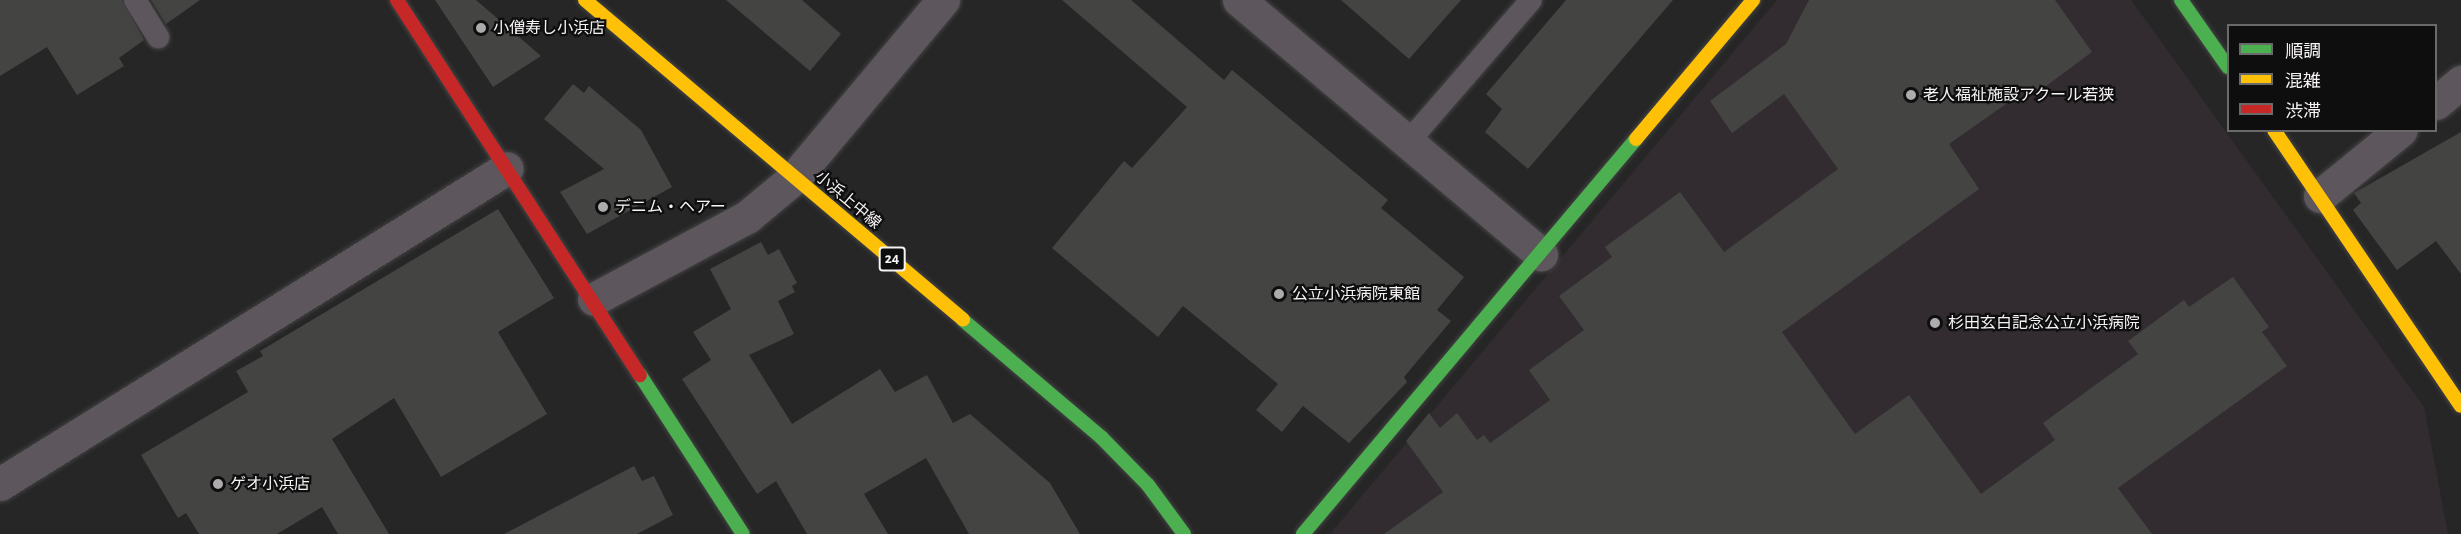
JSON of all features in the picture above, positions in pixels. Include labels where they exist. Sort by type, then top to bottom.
[{"type":"street","points":[[397,0],[594,299],[743,534]]},
{"type":"street","name":"小浜上中線","points":[[585,0],[1101,437],[1184,534]]},
{"type":"street","points":[[594,299],[747,217],[795,177],[943,0]]},
{"type":"street","points":[[1239,0],[1541,254]]},
{"type":"street","points":[[1303,534],[1753,0]]},
{"type":"street","points":[[2181,0],[2227,63]]},
{"type":"street","points":[[2437,102],[2461,82]]},
{"type":"street","points":[[2275,132],[2461,406]]},
{"type":"street","points":[[2320,196],[2399,132]]},
{"type":"street","points":[[0,484],[507,168]]},
{"type":"lane","points":[[135,0],[158,37]]},
{"type":"lane","points":[[1409,141],[1531,0]]},
{"type":"shaded area","name":"杉田玄白記念公立小浜病院","points":[[1777,0],[2131,0],[2424,407],[2448,534],[1330,534]]},
{"type":"building","points":[[0,0],[122,0],[144,40],[119,58],[124,66],[77,95],[47,47],[0,76]]},
{"type":"building","points":[[151,0],[200,0],[166,24]]},
{"type":"building","name":"小僧寿し小浜店","points":[[435,0],[476,0],[541,56],[493,87]]},
{"type":"building","points":[[726,0],[802,0],[841,34],[810,71]]},
{"type":"building","name":"公立小浜病院東館","points":[[1062,0],[1131,0],[1224,80],[1232,70],[1388,200],[1381,208],[1464,277],[1437,310],[1451,321],[1404,377],[1407,382],[1349,443],[1303,406],[1282,432],[1256,410],[1278,384],[1183,306],[1158,337],[1052,248],[1124,161],[1132,168],[1187,107]]},
{"type":"building","points":[[1341,0],[1461,0],[1409,59]]},
{"type":"building","points":[[1566,0],[1673,0],[1528,169],[1485,132],[1502,109],[1486,94]]},
{"type":"building","points":[[1809,0],[2055,0],[2092,52],[2038,92],[2033,85],[1949,144],[1979,189],[1782,332],[1855,434],[1909,395],[1981,494],[2055,440],[2043,423],[2138,354],[2128,341],[2184,300],[2189,307],[2233,277],[2269,327],[2262,332],[2287,366],[2118,488],[2152,534],[1384,534],[1443,492],[1406,441],[1429,413],[1440,428],[1457,413],[1477,440],[1484,435],[1490,443],[1550,400],[1529,370],[1584,330],[1559,296],[1612,257],[1605,247],[1680,192],[1724,252],[1838,169],[1784,94],[1732,133],[1710,101],[1786,44]]},
{"type":"building","points":[[573,84],[584,93],[589,86],[641,130],[672,187],[587,234],[560,192],[604,169],[544,119]]},
{"type":"building","points":[[2461,132],[2461,274],[2436,241],[2397,270],[2353,210],[2361,203],[2354,193]]},
{"type":"building","points":[[498,209],[554,298],[498,332],[547,414],[441,477],[394,398],[332,439],[389,534],[338,534],[322,507],[277,534],[199,534],[186,513],[178,518],[141,455],[248,392],[236,371],[263,356],[260,351]]},
{"type":"building","points":[[761,242],[768,255],[779,249],[797,283],[792,286],[795,292],[778,301],[794,334],[749,355],[792,424],[880,369],[895,392],[927,375],[953,423],[970,414],[1050,483],[1080,534],[969,534],[926,458],[864,494],[888,534],[807,534],[776,481],[757,494],[682,379],[711,360],[693,332],[731,309],[710,269]]},
{"type":"building","points":[[634,466],[642,481],[654,476],[673,515],[637,534],[504,534]]},
{"type":"traffic: fast","points":[[2181,0],[2227,66]]},
{"type":"traffic: fast","points":[[1303,534],[1636,139]]},
{"type":"traffic: fast","points":[[963,320],[1101,437],[1148,485],[1184,534]]},
{"type":"traffic: fast","points":[[640,375],[743,534]]},
{"type":"traffic: slow","points":[[585,0],[963,320]]},
{"type":"traffic: slow","points":[[1636,139],[1753,0]]},
{"type":"traffic: slow","points":[[2275,132],[2461,406]]},
{"type":"traffic: jam","points":[[397,0],[640,375]]},
{"type":"place","name":"小僧寿し小浜店","points":[[481,28]]},
{"type":"place","name":"老人福祉施設アクール若狭","points":[[1911,95]]},
{"type":"place","name":"デニム・ヘアー","points":[[603,207]]},
{"type":"place","name":"公立小浜病院東館","points":[[1279,294]]},
{"type":"place","name":"杉田玄白記念公立小浜病院","points":[[1935,323]]},
{"type":"place","name":"ゲオ小浜店","points":[[218,484]]}]
